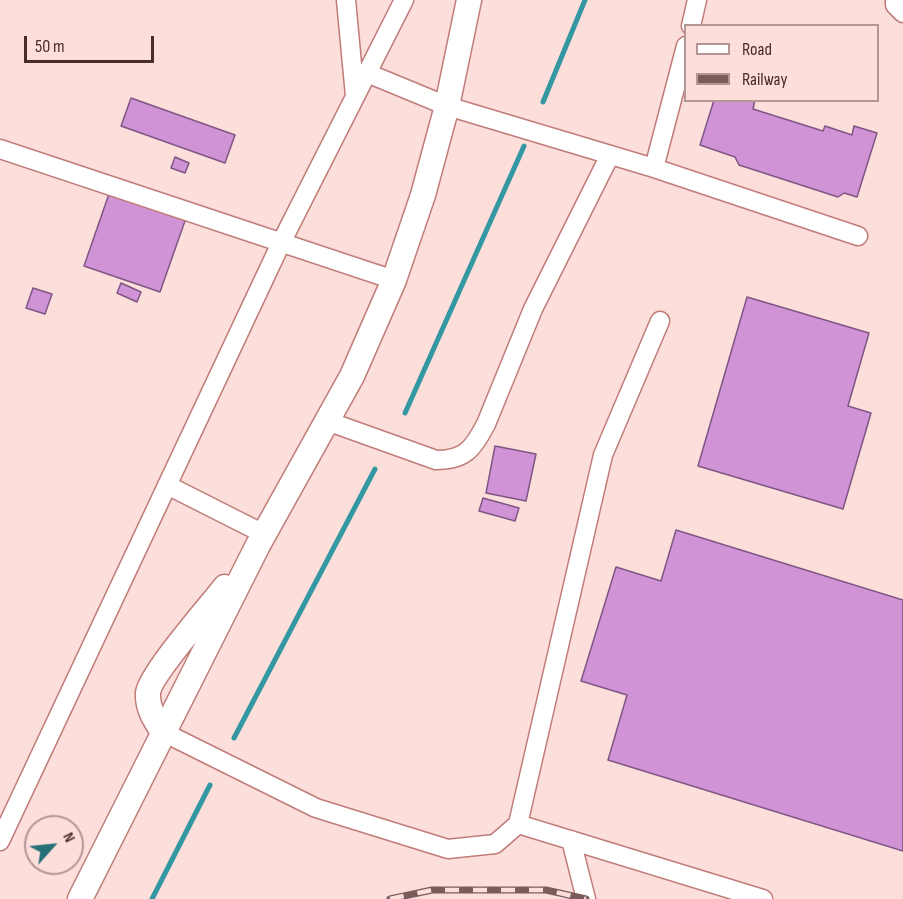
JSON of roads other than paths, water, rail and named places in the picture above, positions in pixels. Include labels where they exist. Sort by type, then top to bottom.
[{"type":"main road","points":[[80,899],[261,540],[352,376],[394,280],[423,195],[447,106],[469,0]]},
{"type":"main road","points":[[163,732],[151,714],[148,692],[160,668],[261,540]]},
{"type":"lane","points":[[346,0],[356,96]]},
{"type":"lane","points":[[0,841],[281,243],[404,0]]},
{"type":"lane","points":[[692,24],[698,0]]},
{"type":"lane","points":[[895,0],[895,5],[903,13]]},
{"type":"lane","points":[[654,168],[684,54]]},
{"type":"lane","points":[[367,73],[447,106],[654,168],[858,236]]},
{"type":"lane","points":[[0,149],[394,280]]},
{"type":"lane","points":[[0,164],[18,155]]},
{"type":"lane","points":[[327,421],[436,460],[453,460],[468,450],[486,424],[533,309],[610,155]]},
{"type":"lane","points":[[163,732],[316,808],[448,849],[495,844],[518,824],[603,455],[660,321]]},
{"type":"lane","points":[[167,485],[261,540]]},
{"type":"lane","points":[[518,824],[762,899]]},
{"type":"lane","points":[[571,840],[586,899]]},
{"type":"waterway","points":[[543,102],[585,0]]},
{"type":"waterway","points":[[405,413],[524,146]]},
{"type":"waterway","points":[[234,738],[375,469]]},
{"type":"waterway","points":[[152,899],[210,785]]},
{"type":"railway","points":[[390,899],[432,890],[546,890],[586,899]]}]
